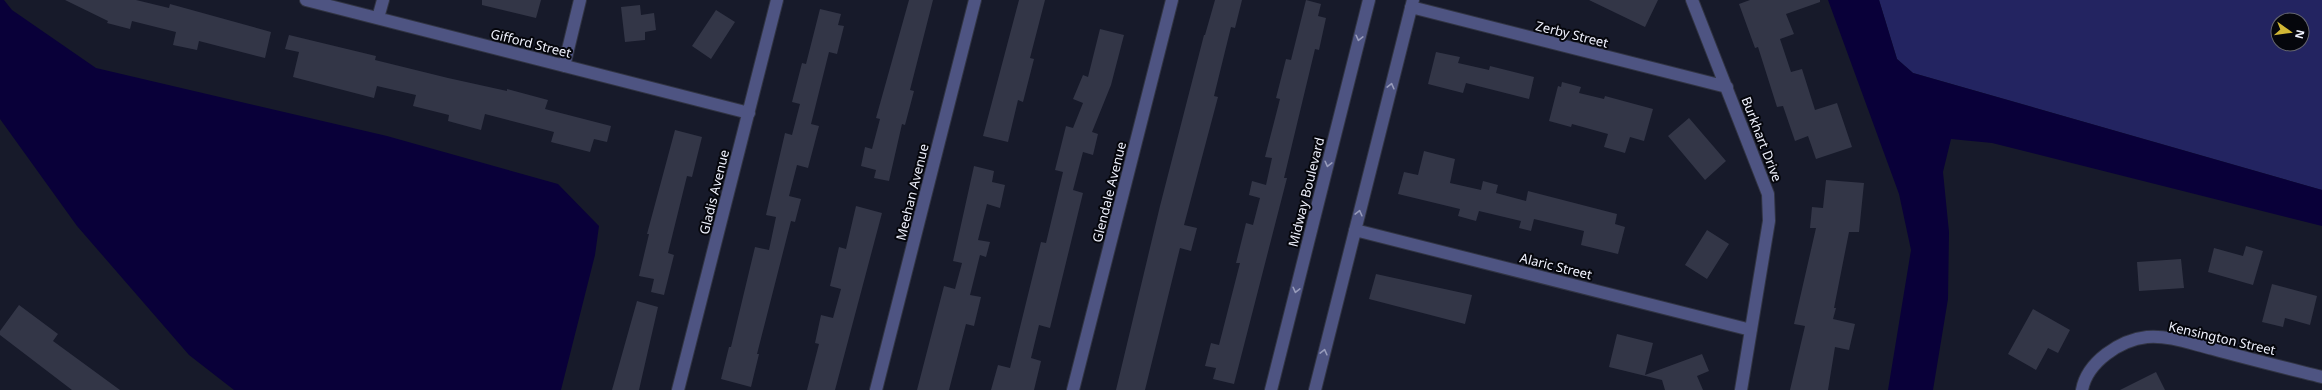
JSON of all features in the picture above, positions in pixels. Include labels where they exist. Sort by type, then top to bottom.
[{"type":"street","name":"Gifford Street","points":[[306,0],[749,113]]},
{"type":"street","points":[[378,18],[383,0]]},
{"type":"street","points":[[564,66],[580,0]]},
{"type":"street","name":"Gladis Avenue","points":[[678,390],[777,0]]},
{"type":"street","name":"Meehan Avenue","points":[[876,390],[975,0]]},
{"type":"street","name":"Glendale Avenue","points":[[1073,390],[1172,0]]},
{"type":"street","name":"Midway Boulevard","points":[[1271,390],[1369,0]]},
{"type":"street","name":"Burkhart Drive","points":[[1692,0],[1768,194],[1769,220],[1741,390]]},
{"type":"street","points":[[1315,390],[1412,3]]},
{"type":"street","name":"Zerby Street","points":[[1412,3],[1727,88]]},
{"type":"street","name":"Alaric Street","points":[[1355,230],[1751,330]]},
{"type":"street","name":"Kensington Street","points":[[2082,390],[2097,362],[2115,348],[2146,337],[2173,339],[2322,377]]},
{"type":"shaded area","points":[[0,0],[4,0],[12,10],[96,68],[387,136],[558,184],[599,226],[595,255],[561,390],[234,390],[189,355],[77,226],[0,119]]},
{"type":"shaded area","points":[[1828,0],[1879,0],[1897,59],[1913,73],[2322,190],[2322,226],[1992,143],[1951,139],[1943,172],[1949,232],[1948,299],[1933,390],[1888,390],[1911,250],[1899,194]]},
{"type":"shaded area","points":[[1879,0],[2322,0],[2322,190],[1913,73],[1897,59]]},
{"type":"building","points":[[65,0],[136,0],[169,8],[170,4],[271,32],[265,58],[199,41],[197,50],[173,45],[176,32],[132,21],[130,29],[107,23],[108,21]]},
{"type":"building","points":[[482,0],[541,0],[536,18],[482,5]]},
{"type":"building","points":[[909,0],[933,0],[910,90],[914,91],[905,125],[902,124],[889,181],[874,178],[876,170],[861,166],[865,147],[872,149],[880,119],[876,118]]},
{"type":"building","points":[[1019,0],[1045,0],[1030,58],[1034,59],[1023,102],[1018,100],[1008,142],[983,136]]},
{"type":"building","points":[[1215,0],[1242,0],[1235,28],[1231,27],[1214,96],[1218,97],[1184,225],[1197,228],[1191,251],[1180,248],[1145,390],[1116,390],[1160,206],[1204,35]]},
{"type":"building","points":[[1306,0],[1321,4],[1318,16],[1326,18],[1319,50],[1315,49],[1284,178],[1287,178],[1234,384],[1213,379],[1216,368],[1205,366],[1211,343],[1219,345],[1240,263],[1236,263],[1246,223],[1253,225],[1260,198],[1249,195],[1252,181],[1266,185],[1272,158],[1265,157],[1280,99],[1276,98],[1286,59],[1291,60]]},
{"type":"building","points":[[1589,0],[1658,0],[1645,27]]},
{"type":"building","points":[[1750,0],[1820,0],[1820,2],[1786,14],[1794,34],[1780,39],[1791,72],[1802,69],[1815,110],[1837,103],[1852,147],[1816,159],[1808,136],[1795,141],[1783,106],[1777,107],[1758,47],[1755,48],[1739,4]]},
{"type":"building","points":[[640,5],[641,15],[654,13],[656,30],[645,32],[645,40],[625,42],[621,7]]},
{"type":"building","points":[[820,9],[841,14],[838,25],[844,26],[837,54],[829,52],[811,124],[819,126],[808,168],[797,165],[789,196],[801,199],[795,222],[791,221],[757,354],[759,354],[751,387],[721,379],[729,347],[731,347],[755,247],[769,250],[776,217],[766,215],[785,133],[792,135],[800,104],[792,102],[802,63],[806,64]]},
{"type":"building","points":[[716,10],[735,22],[711,59],[692,46]]},
{"type":"building","points":[[1100,29],[1124,35],[1111,85],[1092,132],[1098,134],[1093,155],[1083,152],[1073,190],[1083,193],[1050,328],[1039,325],[1031,358],[1041,361],[1034,390],[991,390],[998,365],[1010,368],[1041,242],[1046,243],[1063,172],[1055,170],[1066,126],[1073,128],[1083,103],[1073,99],[1083,75],[1088,77]]},
{"type":"building","points":[[289,35],[376,56],[375,60],[507,91],[507,89],[548,100],[545,109],[611,126],[607,142],[594,139],[590,152],[551,142],[554,132],[485,114],[481,130],[448,121],[449,115],[413,106],[416,95],[377,86],[374,98],[293,77],[299,52],[285,49]]},
{"type":"building","points":[[1436,52],[1460,57],[1458,63],[1489,70],[1490,66],[1534,77],[1529,99],[1466,83],[1463,93],[1428,84]]},
{"type":"building","points":[[1562,82],[1581,87],[1579,93],[1604,99],[1605,96],[1653,109],[1644,141],[1630,137],[1625,153],[1604,147],[1608,134],[1572,124],[1571,127],[1549,121],[1558,86],[1561,87]]},
{"type":"building","points":[[1689,118],[1726,161],[1705,180],[1668,136]]},
{"type":"building","points":[[675,130],[702,137],[692,177],[687,176],[668,253],[674,255],[664,295],[651,292],[654,279],[639,276],[649,234],[647,234]]},
{"type":"building","points":[[1424,151],[1455,159],[1450,183],[1481,190],[1483,181],[1498,185],[1496,193],[1526,201],[1528,191],[1617,214],[1615,224],[1625,227],[1618,254],[1581,245],[1584,231],[1534,219],[1531,231],[1519,228],[1521,221],[1479,211],[1476,221],[1458,216],[1460,209],[1398,194],[1404,172],[1418,175]]},
{"type":"building","points":[[974,166],[994,171],[992,182],[1005,185],[1000,208],[987,204],[978,240],[990,242],[986,257],[980,255],[970,295],[981,297],[974,326],[966,324],[949,390],[917,390],[944,286],[955,289],[962,263],[953,261]]},
{"type":"building","points":[[1826,180],[1864,183],[1859,232],[1849,232],[1833,319],[1855,324],[1849,350],[1835,347],[1828,390],[1790,390],[1805,326],[1794,324],[1816,228],[1810,228],[1812,207],[1823,208]]},
{"type":"building","points":[[856,206],[882,213],[835,390],[807,390],[819,344],[815,343],[821,315],[833,318],[841,289],[830,286],[839,247],[846,249]]},
{"type":"building","points":[[1707,230],[1729,244],[1707,279],[1685,265]]},
{"type":"building","points":[[2246,246],[2263,251],[2253,285],[2208,272],[2214,248],[2243,256]]},
{"type":"building","points":[[2181,259],[2184,288],[2139,291],[2137,262]]},
{"type":"building","points":[[1376,274],[1472,295],[1465,324],[1369,299]]},
{"type":"building","points":[[2272,284],[2317,296],[2310,325],[2285,318],[2283,327],[2262,322]]},
{"type":"building","points":[[637,301],[658,307],[639,390],[612,390]]},
{"type":"building","points":[[19,305],[58,334],[53,341],[120,390],[72,390],[0,335],[0,331]]},
{"type":"building","points":[[2033,309],[2070,330],[2058,353],[2048,348],[2036,370],[2008,354]]},
{"type":"building","points":[[1617,334],[1653,343],[1645,375],[1702,354],[1709,371],[1697,376],[1703,390],[1665,390],[1662,380],[1609,367]]},
{"type":"building","points":[[2156,372],[2165,390],[2120,390]]}]
